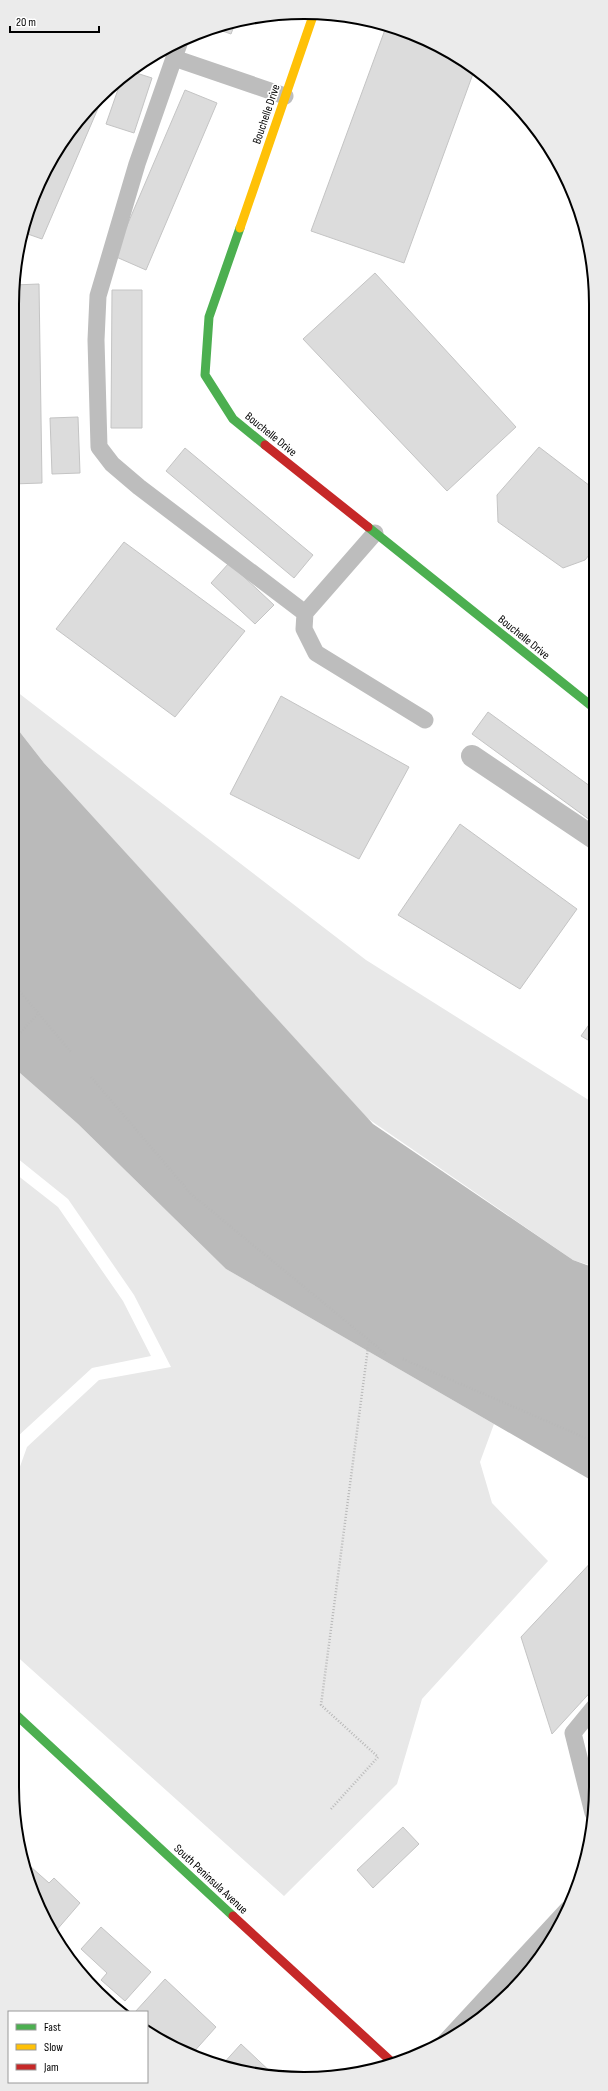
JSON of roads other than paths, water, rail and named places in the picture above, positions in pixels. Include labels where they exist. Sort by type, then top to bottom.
[{"type":"street","name":"Bouchelle Drive","points":[[312,19],[209,317],[205,375],[233,419],[589,704]]},
{"type":"street","points":[[472,756],[589,835]]},
{"type":"street","name":"South Peninsula Avenue","points":[[19,1718],[389,2059]]},
{"type":"lane","points":[[177,48],[137,164],[98,296],[96,340],[98,447],[112,464],[139,487],[305,613]]},
{"type":"lane","points":[[174,58],[285,96]]},
{"type":"lane","points":[[375,533],[305,613],[304,629],[316,653],[425,720]]},
{"type":"lane","points":[[589,1714],[573,1733],[589,1792]]},
{"type":"lane","points":[[461,2025],[554,1924]]}]
